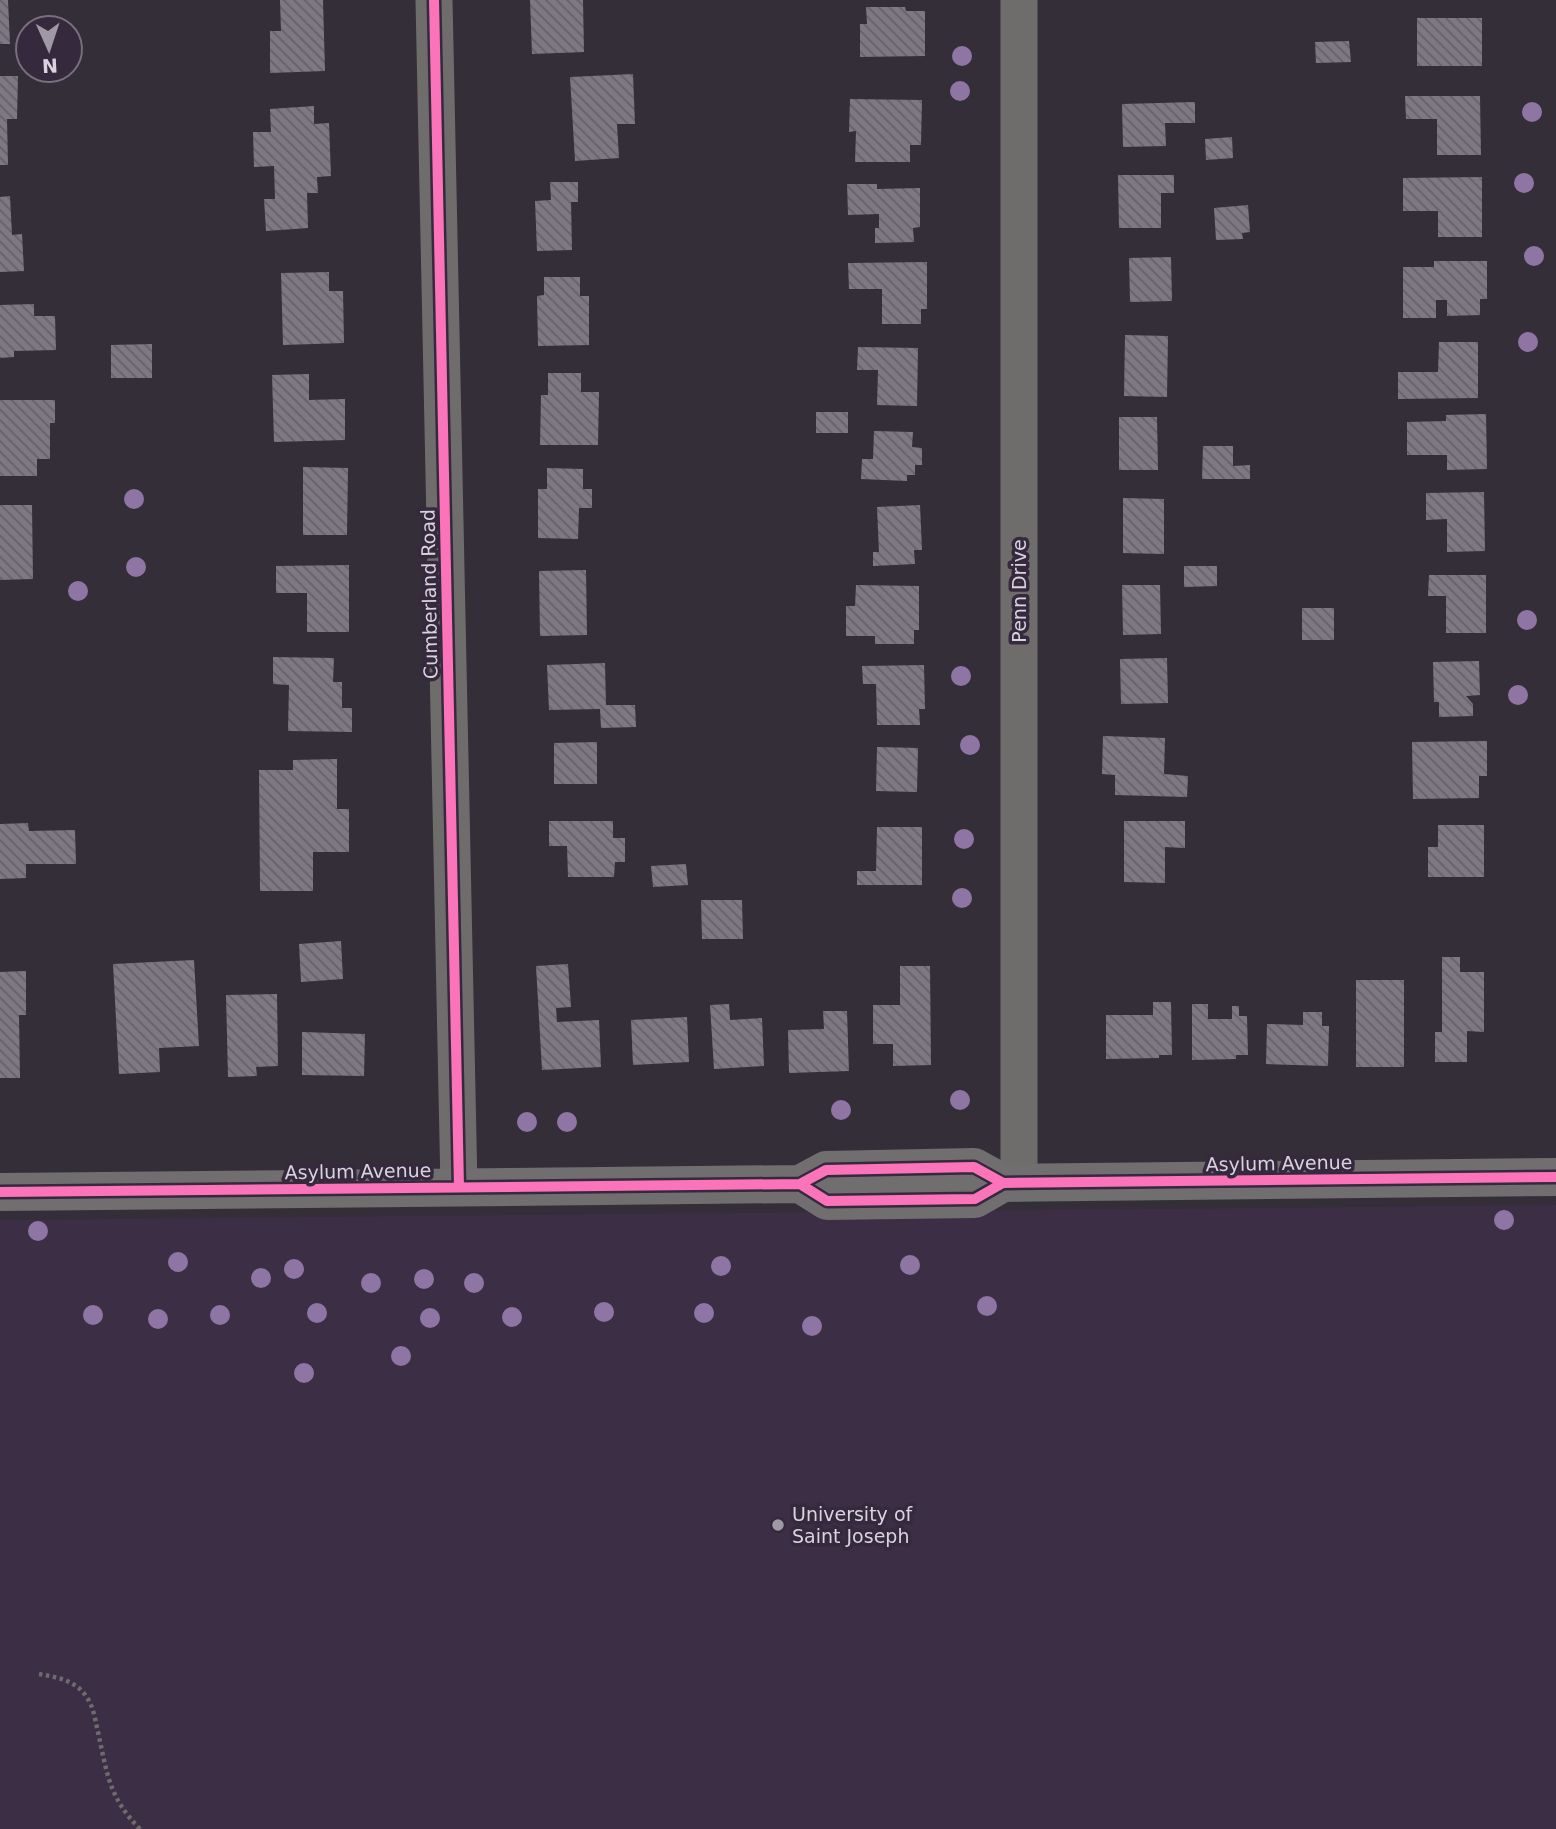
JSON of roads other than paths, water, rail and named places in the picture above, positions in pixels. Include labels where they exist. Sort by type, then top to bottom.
[{"type":"main road","name":"Asylum Avenue","points":[[0,1192],[800,1185],[827,1201],[975,1199],[1011,1183],[1556,1177]]},
{"type":"street","name":"Cumberland Road","points":[[434,0],[459,1187]]},
{"type":"street","name":"Penn Drive","points":[[1011,1183],[1019,0]]},
{"type":"place","name":"University of Saint Joseph","points":[[778,1525]]}]
